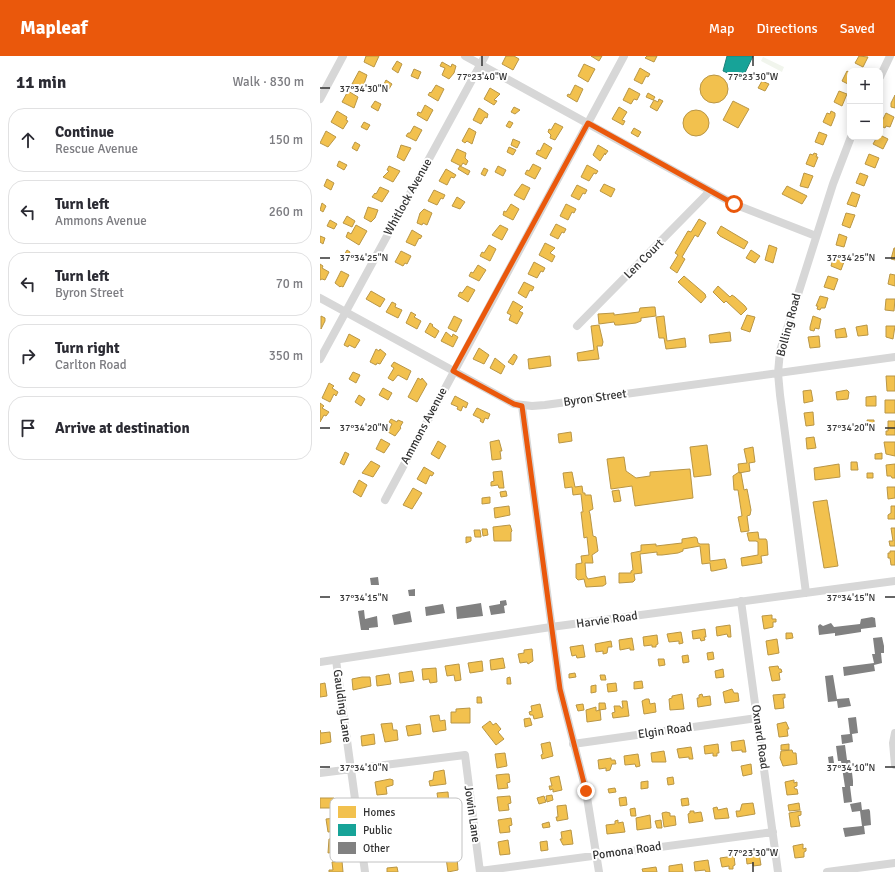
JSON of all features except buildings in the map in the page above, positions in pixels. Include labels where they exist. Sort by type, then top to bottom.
[{"type":"street","points":[[320,99],[343,56]]},
{"type":"street","points":[[465,56],[734,204],[816,236]]},
{"type":"street","name":"Whitlock Avenue","points":[[320,359],[485,56]]},
{"type":"street","name":"Ammons Avenue","points":[[385,500],[453,371],[624,56]]},
{"type":"street","points":[[883,71],[890,56]]},
{"type":"street","name":"Bolling Road","points":[[806,593],[778,373],[780,347],[833,184],[850,140]]},
{"type":"street","name":"Len Court","points":[[577,326],[710,191]]},
{"type":"street","name":"Byron Street","points":[[320,298],[514,404],[522,406],[545,405],[895,357]]},
{"type":"street","points":[[522,406],[560,689],[586,791],[599,872]]},
{"type":"street","name":"Harvie Road","points":[[320,662],[551,627],[895,581]]},
{"type":"street","name":"Oxnard Road","points":[[741,601],[778,872]]},
{"type":"street","name":"Gaulding Lane","points":[[336,660],[355,798]]},
{"type":"street","name":"Elgin Road","points":[[573,744],[757,718]]},
{"type":"street","points":[[895,733],[893,743],[895,765]]},
{"type":"street","name":"Jowin Lane","points":[[351,770],[466,755],[480,871]]},
{"type":"street","points":[[320,773],[351,770]]},
{"type":"street","name":"Pomona Road","points":[[480,871],[773,832]]},
{"type":"street","name":"Gaulding Lane","points":[[364,862],[365,872]]},
{"type":"street","points":[[827,872],[895,863]]},
{"type":"shaded area","points":[[763,57],[784,67],[782,72],[761,61]]},
{"type":"route","points":[[586,791],[560,689],[522,406],[514,404],[453,371],[588,123],[734,204]]}]
